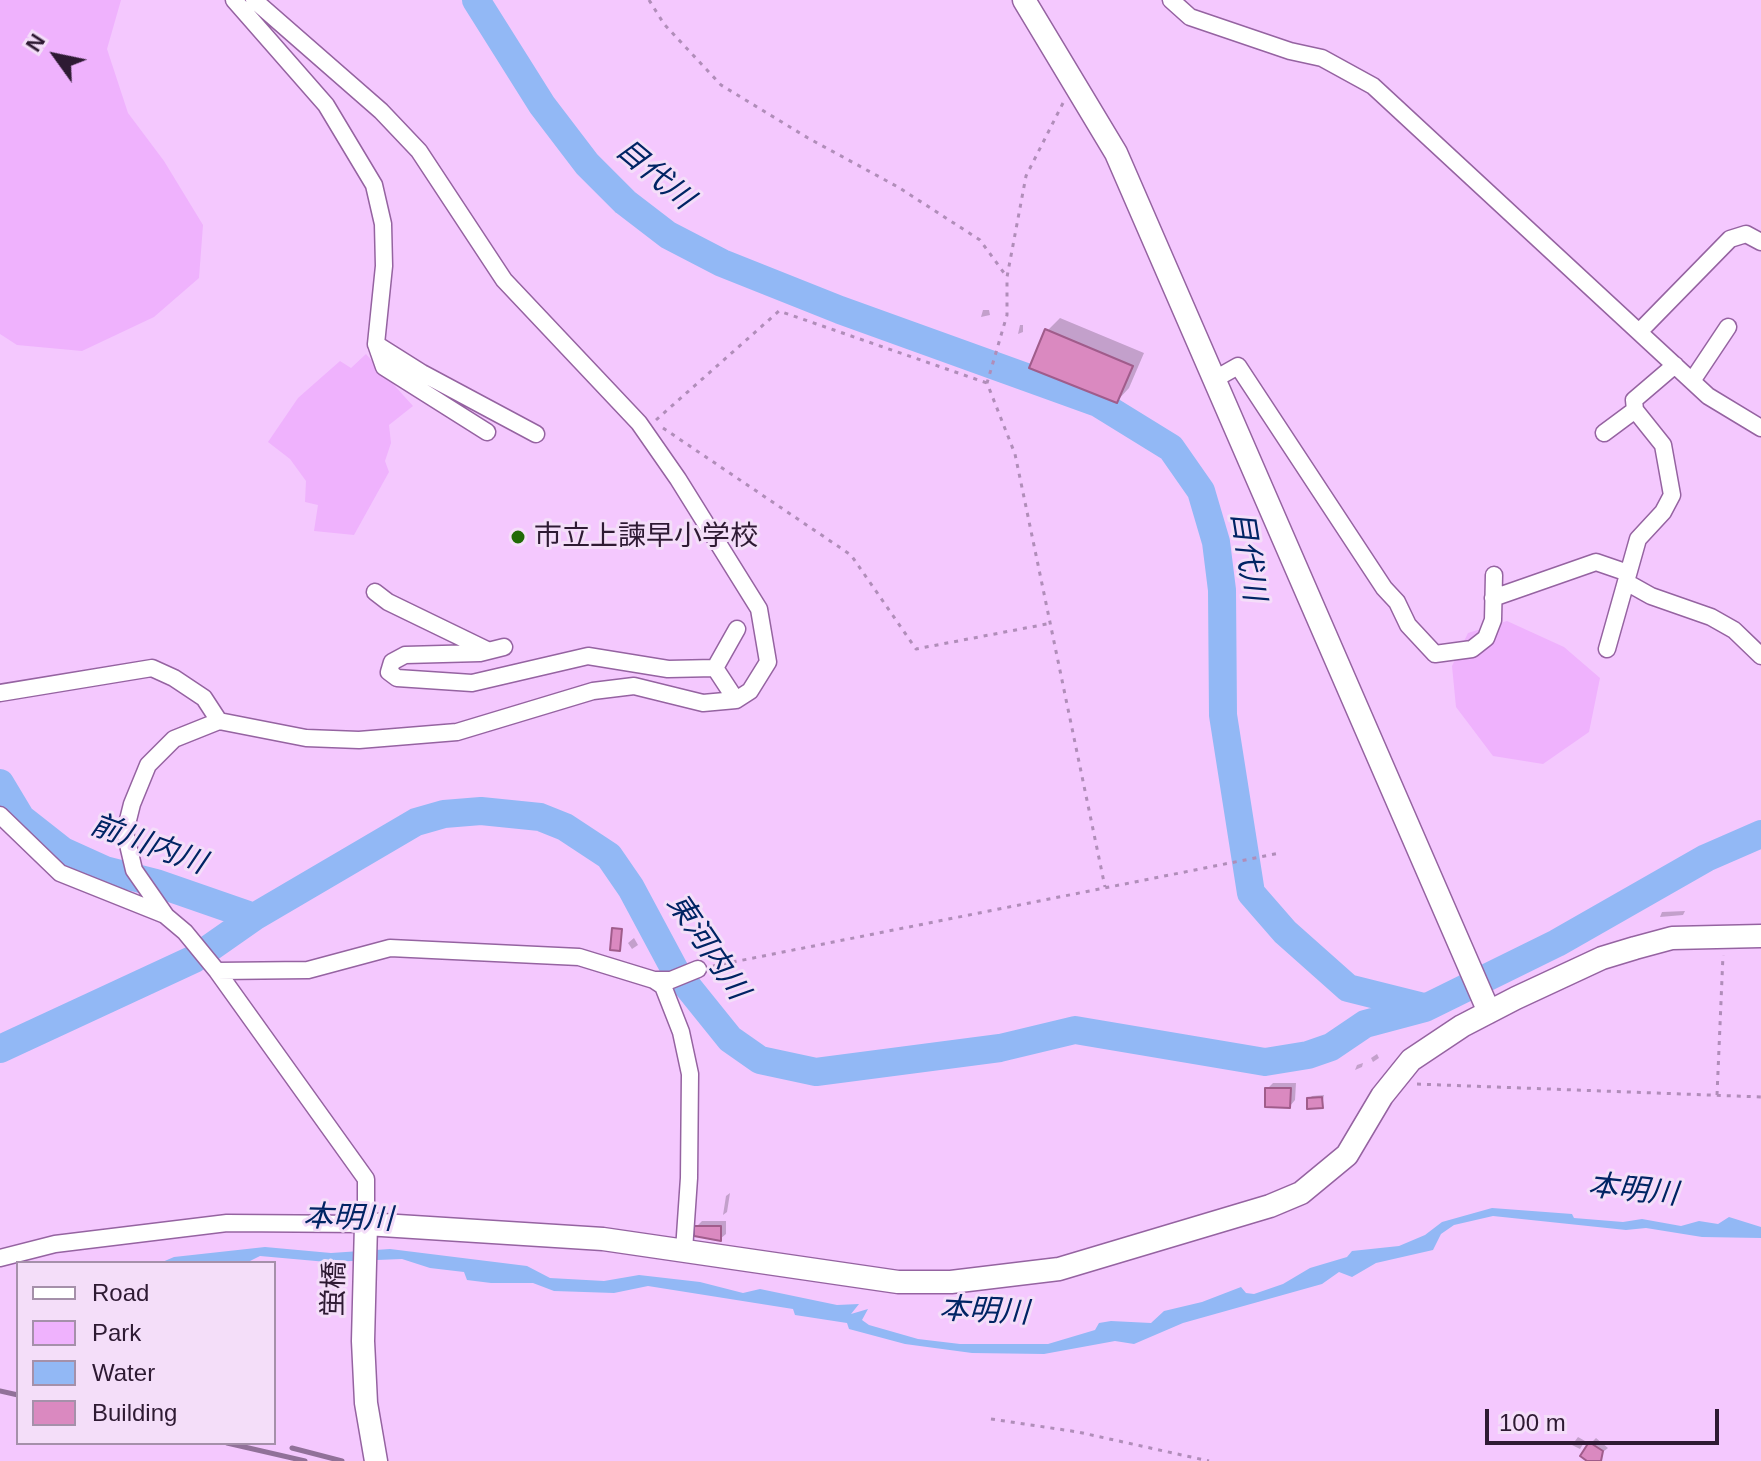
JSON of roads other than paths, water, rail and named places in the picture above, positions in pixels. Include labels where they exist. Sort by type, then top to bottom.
[{"type":"street","points":[[234,0],[326,105],[374,185],[383,224],[384,266],[376,344],[384,367],[487,432]]},
{"type":"street","points":[[254,0],[381,111],[419,151],[504,280],[639,423],[678,479],[759,609],[768,662],[750,691],[736,700],[703,703],[634,686],[593,691],[457,732],[359,740],[306,738],[219,721],[174,739],[148,765],[132,804],[125,832],[134,870],[166,916],[185,932],[213,967],[366,1179],[366,1232]]},
{"type":"street","points":[[1024,0],[1116,153],[1487,1007]]},
{"type":"street","points":[[1171,0],[1190,17],[1290,51],[1322,58],[1373,86],[1708,396],[1761,428]]},
{"type":"street","points":[[1639,332],[1730,239],[1746,234],[1761,242]]},
{"type":"street","points":[[1692,381],[1728,327]]},
{"type":"street","points":[[376,344],[422,373],[536,434]]},
{"type":"street","points":[[1607,649],[1638,539],[1663,512],[1672,495],[1663,445],[1635,410],[1634,400],[1675,365]]},
{"type":"street","points":[[1215,379],[1238,366],[1384,588],[1397,602],[1408,625],[1435,654],[1472,649],[1486,638],[1493,620],[1494,575]]},
{"type":"street","points":[[1604,433],[1635,410]]},
{"type":"street","points":[[1493,598],[1596,562],[1627,578],[1651,596],[1711,617],[1734,630],[1761,656]]},
{"type":"street","points":[[375,592],[388,602],[496,649],[405,655],[392,662],[389,672],[397,678],[472,683],[588,656],[668,669],[715,668]]},
{"type":"street","points":[[715,668],[737,629]]},
{"type":"street","points":[[0,693],[152,668],[204,698],[219,721]]},
{"type":"street","points":[[715,668],[736,700]]},
{"type":"street","points":[[0,815],[60,873],[166,916]]},
{"type":"street","points":[[0,1258],[55,1244],[227,1223],[366,1232],[575,1236],[898,1282],[951,1282],[1059,1269],[1241,1215],[1301,1193],[1347,1155],[1392,1083],[1411,1060],[1487,1007],[1602,958],[1672,938],[1761,936]]},
{"type":"street","points":[[213,967],[308,970],[390,948],[579,957],[662,980],[698,969]]},
{"type":"street","points":[[662,980],[690,1074],[689,1178],[684,1250]]},
{"type":"street","name":"蛍橋","points":[[366,1232],[363,1341],[366,1403],[376,1461]]},
{"type":"water","points":[[1492,1208],[1572,1214],[1574,1218],[1623,1222],[1642,1219],[1681,1226],[1699,1221],[1718,1224],[1729,1217],[1761,1227],[1761,1238],[1702,1237],[1646,1228],[1626,1230],[1493,1216],[1454,1225],[1441,1234],[1433,1250],[1376,1263],[1352,1277],[1339,1272],[1322,1284],[1183,1323],[1134,1344],[1115,1341],[1044,1354],[972,1353],[905,1344],[849,1329],[847,1323],[795,1315],[793,1309],[648,1286],[614,1293],[554,1291],[533,1283],[467,1280],[464,1272],[430,1268],[402,1259],[327,1262],[260,1256],[250,1261],[165,1261],[174,1257],[265,1247],[331,1253],[390,1249],[527,1266],[550,1278],[604,1281],[639,1275],[700,1282],[743,1293],[760,1289],[837,1305],[859,1304],[851,1314],[868,1309],[862,1320],[869,1325],[918,1339],[960,1344],[1048,1344],[1095,1330],[1099,1323],[1151,1323],[1164,1311],[1202,1302],[1241,1287],[1246,1293],[1254,1294],[1283,1284],[1310,1268],[1347,1257],[1352,1251],[1399,1246],[1425,1235],[1442,1222]]},
{"type":"waterway","name":"目代川","points":[[476,0],[542,105],[587,164],[625,202],[668,235],[722,263],[840,310],[1098,403],[1171,448],[1201,491],[1216,542],[1222,590],[1223,715],[1251,893],[1285,932],[1348,988],[1424,1007]]},
{"type":"waterway","name":"前川内川","points":[[0,783],[21,818],[63,851],[105,870],[156,883],[254,917]]},
{"type":"waterway","name":"東河内川","points":[[0,1049],[194,959],[254,917],[416,822],[444,814],[481,811],[540,817],[565,827],[609,856],[631,888],[676,972],[730,1039],[760,1060],[816,1072],[1000,1048],[1075,1030],[1265,1062],[1308,1055],[1331,1047],[1365,1024],[1425,1008],[1557,943],[1706,858],[1761,834]]},
{"type":"railway","points":[[0,1391],[16,1395]]},
{"type":"railway","points":[[236,1445],[305,1461]]},
{"type":"railway","points":[[292,1448],[342,1461]]},
{"type":"place","name":"市立上諫早小学校","points":[[518,537]]},
{"type":"water label","name":"本明川","points":[[1633,1191]]},
{"type":"water label","name":"本明川","points":[[348,1219]]},
{"type":"water label","name":"本明川","points":[[984,1312]]}]
